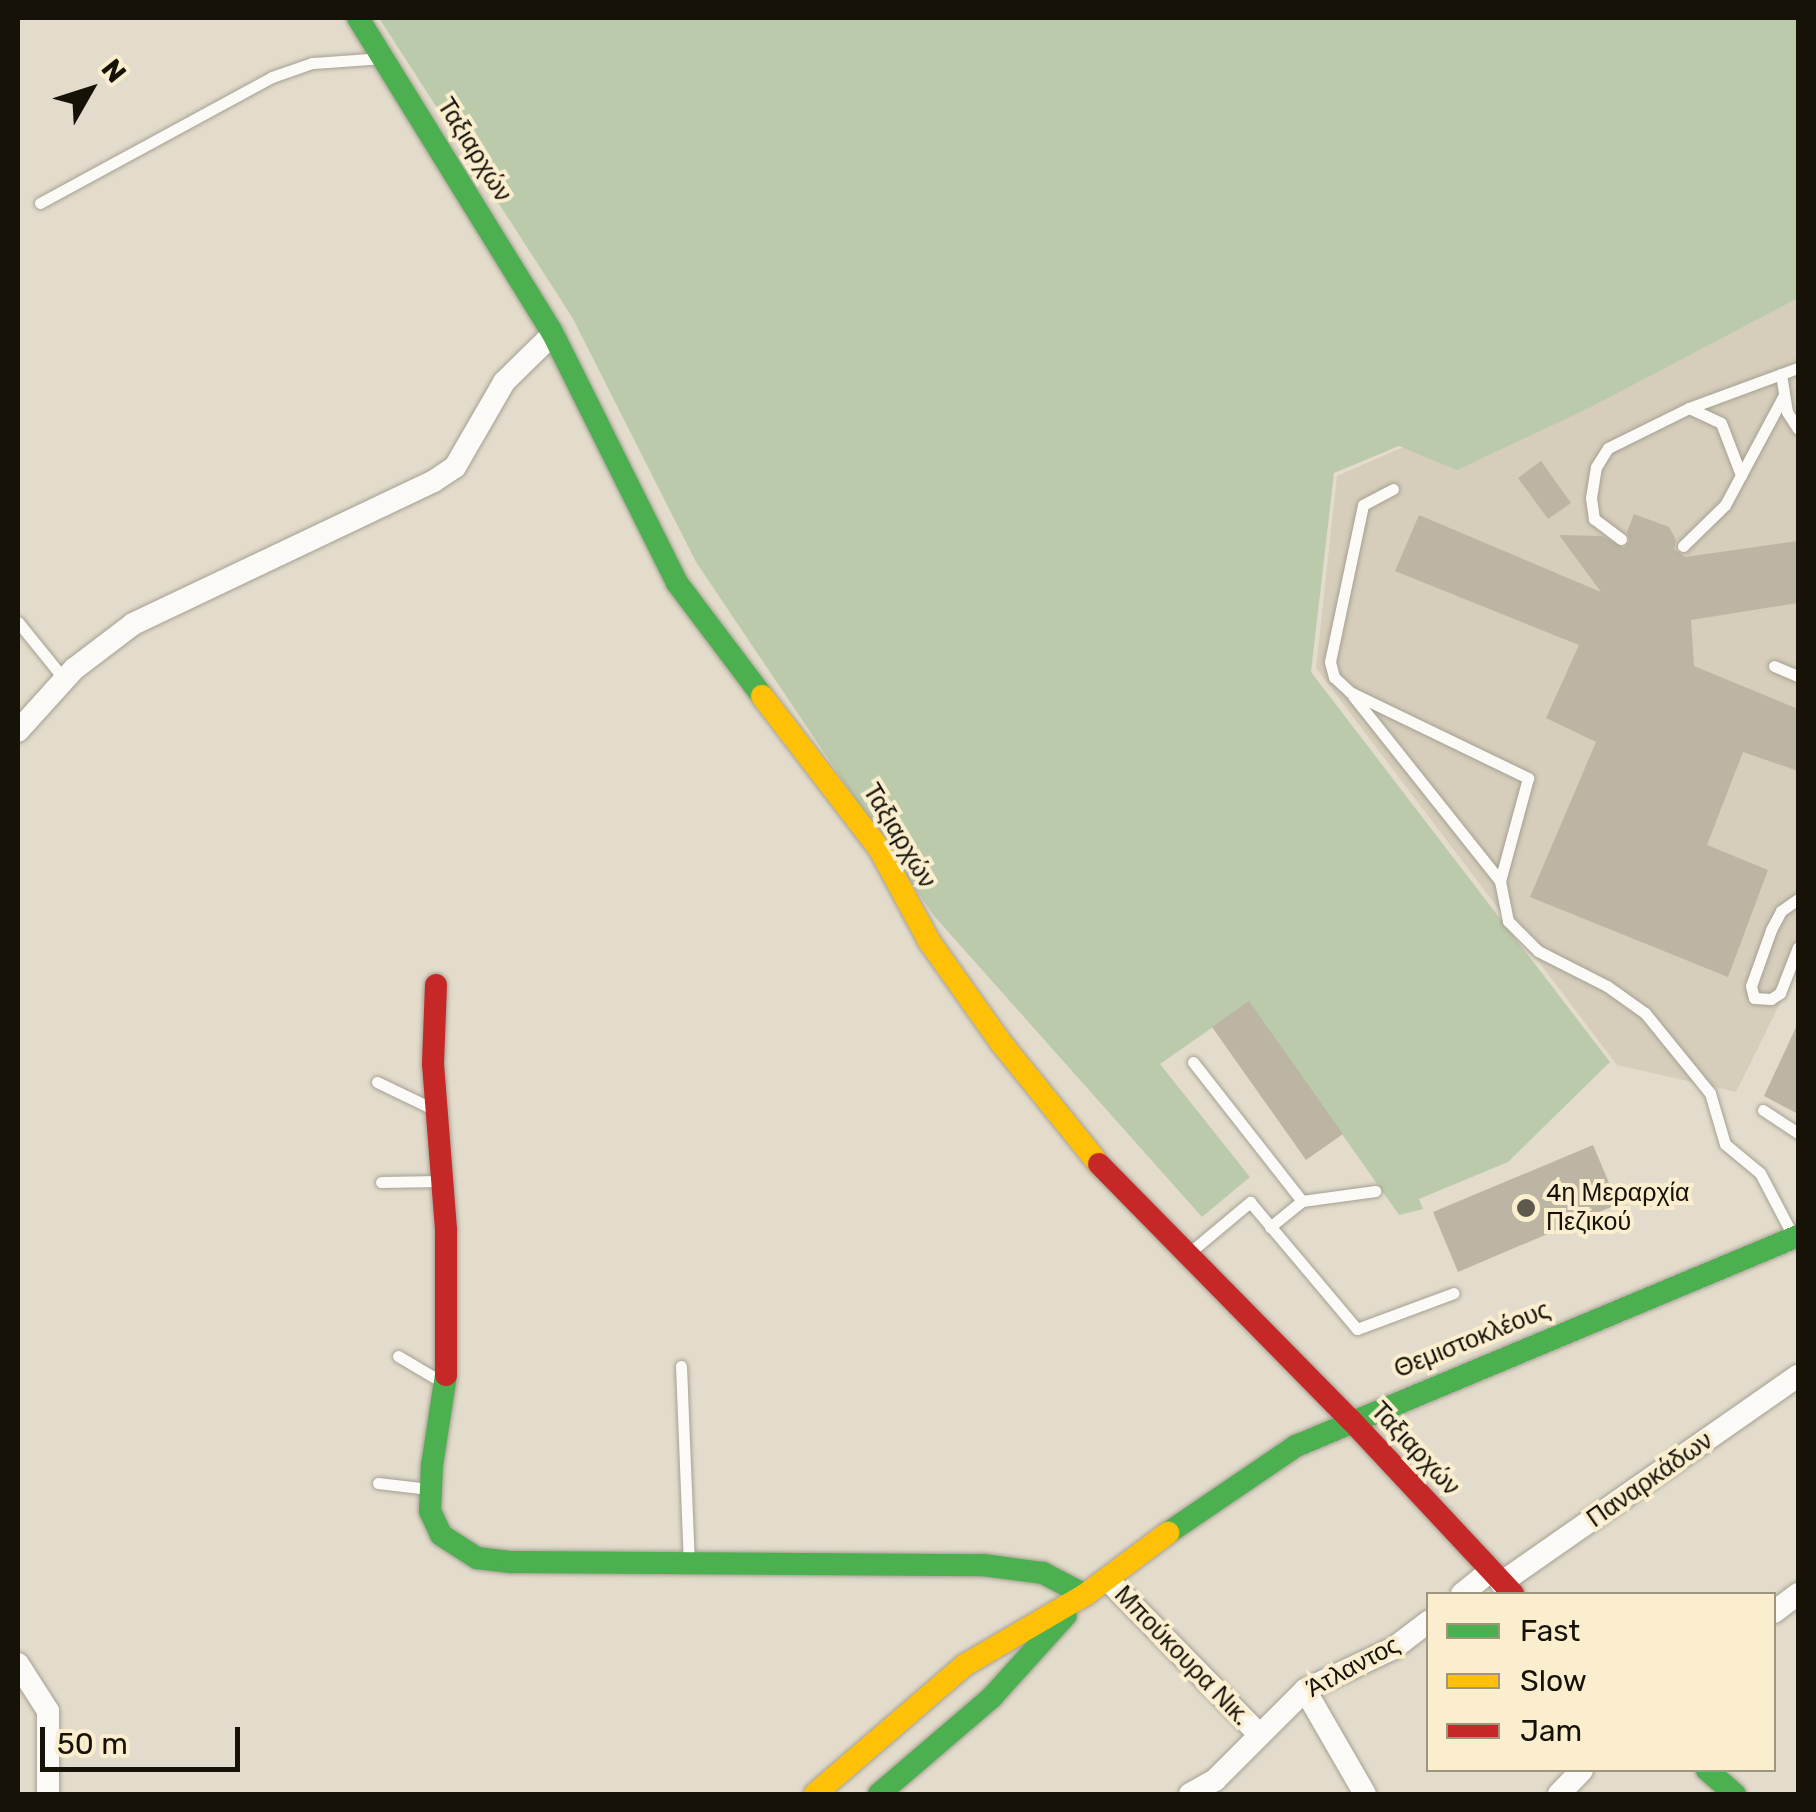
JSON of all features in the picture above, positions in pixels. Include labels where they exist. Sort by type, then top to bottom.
[{"type":"street","name":"Ταξιαρχών","points":[[358,18],[553,334],[646,528],[698,614],[834,784],[880,850],[944,964],[1041,1097],[1115,1184],[1350,1419],[1501,1583]]},
{"type":"street","points":[[18,732],[64,679],[133,624],[455,467],[504,382],[553,334]]},
{"type":"street","points":[[436,985],[436,1111],[446,1230],[446,1385],[430,1511],[441,1535],[477,1558],[512,1562],[983,1565],[1044,1574],[1085,1595]]},
{"type":"street","name":"Θεμιστοκλέους","points":[[815,1794],[965,1665],[1085,1595],[1258,1468],[1350,1419],[1796,1237]]},
{"type":"street","name":"Παναρκάδων","points":[[1501,1583],[1798,1376]]},
{"type":"street","name":"Μπούκουρα Νικ.","points":[[1107,1579],[1258,1733]]},
{"type":"street","points":[[1469,1592],[1501,1583]]},
{"type":"street","points":[[1776,1610],[1798,1594]]},
{"type":"street","name":"Θεμιστοκλέους","points":[[879,1794],[992,1697],[1085,1595]]},
{"type":"street","name":"Άτλαντος","points":[[1190,1794],[1214,1780],[1305,1690],[1394,1648],[1426,1624]]},
{"type":"street","points":[[18,1664],[48,1711],[48,1794]]},
{"type":"street","points":[[1305,1690],[1365,1794]]},
{"type":"street","points":[[1559,1794],[1580,1772]]},
{"type":"street","points":[[1709,1772],[1734,1794]]},
{"type":"lane","points":[[40,202],[272,77],[312,63],[385,58]]},
{"type":"lane","points":[[1621,539],[1594,518],[1591,498],[1596,467],[1608,448],[1688,408],[1798,368]]},
{"type":"lane","points":[[1781,374],[1783,398],[1798,428]]},
{"type":"lane","points":[[1682,546],[1724,505],[1783,398]]},
{"type":"lane","points":[[1688,408],[1721,423],[1741,475]]},
{"type":"lane","points":[[1393,488],[1363,505],[1330,662],[1334,677],[1500,881]]},
{"type":"lane","points":[[18,622],[64,679]]},
{"type":"lane","points":[[1774,666],[1798,676]]},
{"type":"lane","points":[[1350,692],[1528,778],[1500,881],[1502,908],[1515,932],[1538,952],[1607,986],[1645,1013],[1710,1093],[1725,1144],[1760,1173],[1796,1237]]},
{"type":"lane","points":[[1798,898],[1781,911],[1771,930],[1751,986],[1754,998],[1771,999],[1780,993],[1798,947]]},
{"type":"lane","points":[[1192,1062],[1302,1200]]},
{"type":"lane","points":[[377,1082],[436,1111]]},
{"type":"lane","points":[[1763,1110],[1798,1132]]},
{"type":"lane","points":[[381,1182],[440,1181]]},
{"type":"lane","points":[[1270,1226],[1302,1200],[1375,1191]]},
{"type":"lane","points":[[1185,1256],[1250,1202],[1357,1328],[1454,1293]]},
{"type":"lane","points":[[398,1356],[446,1385]]},
{"type":"lane","points":[[681,1366],[690,1563]]},
{"type":"lane","points":[[378,1483],[431,1489]]},
{"type":"shaded area","points":[[1798,257],[1798,967],[1736,1092],[1617,1065],[1316,668],[1337,476],[1574,373]]},
{"type":"green space","points":[[379,18],[1798,18],[1798,298],[1589,408],[1457,470],[1399,446],[1334,473],[1311,672],[1610,1062],[1508,1162],[1419,1199],[1423,1209],[1399,1215],[1249,1002],[1160,1064],[1250,1177],[1202,1217],[934,916],[696,562],[572,317]]},
{"type":"building","points":[[1541,461],[1571,503],[1548,519],[1518,478]]},
{"type":"building","points":[[1634,514],[1669,527],[1676,540],[1674,549],[1685,557],[1798,541],[1798,603],[1691,620],[1694,666],[1798,709],[1798,771],[1743,752],[1707,845],[1768,870],[1728,977],[1530,897],[1596,742],[1546,718],[1579,645],[1395,571],[1419,515],[1601,592],[1559,535],[1602,536],[1624,548],[1630,541],[1627,532]]},
{"type":"building","points":[[1249,1001],[1343,1134],[1306,1160],[1212,1027]]},
{"type":"building","points":[[1798,1023],[1798,1114],[1764,1096]]},
{"type":"building","name":"4η Μεραρχία Πεζικού","points":[[1593,1145],[1618,1204],[1458,1272],[1433,1212]]},
{"type":"traffic: fast","points":[[358,18],[553,334],[677,583],[762,696]]},
{"type":"traffic: fast","points":[[1168,1533],[1296,1446],[1798,1236]]},
{"type":"traffic: fast","points":[[446,1375],[432,1465],[430,1511],[441,1535],[477,1558],[512,1562],[983,1565],[1043,1573],[1085,1595]]},
{"type":"traffic: fast","points":[[879,1794],[992,1697],[1066,1615]]},
{"type":"traffic: fast","points":[[1709,1772],[1735,1794]]},
{"type":"traffic: slow","points":[[762,696],[880,850],[929,941],[1002,1044],[1099,1164]]},
{"type":"traffic: slow","points":[[815,1794],[965,1665],[1085,1595],[1168,1533]]},
{"type":"traffic: jam","points":[[436,985],[433,1064],[446,1230],[446,1375]]},
{"type":"traffic: jam","points":[[1099,1164],[1350,1419],[1511,1592]]},
{"type":"place","name":"4η Μεραρχία Πεζικού","points":[[1526,1208]]}]
